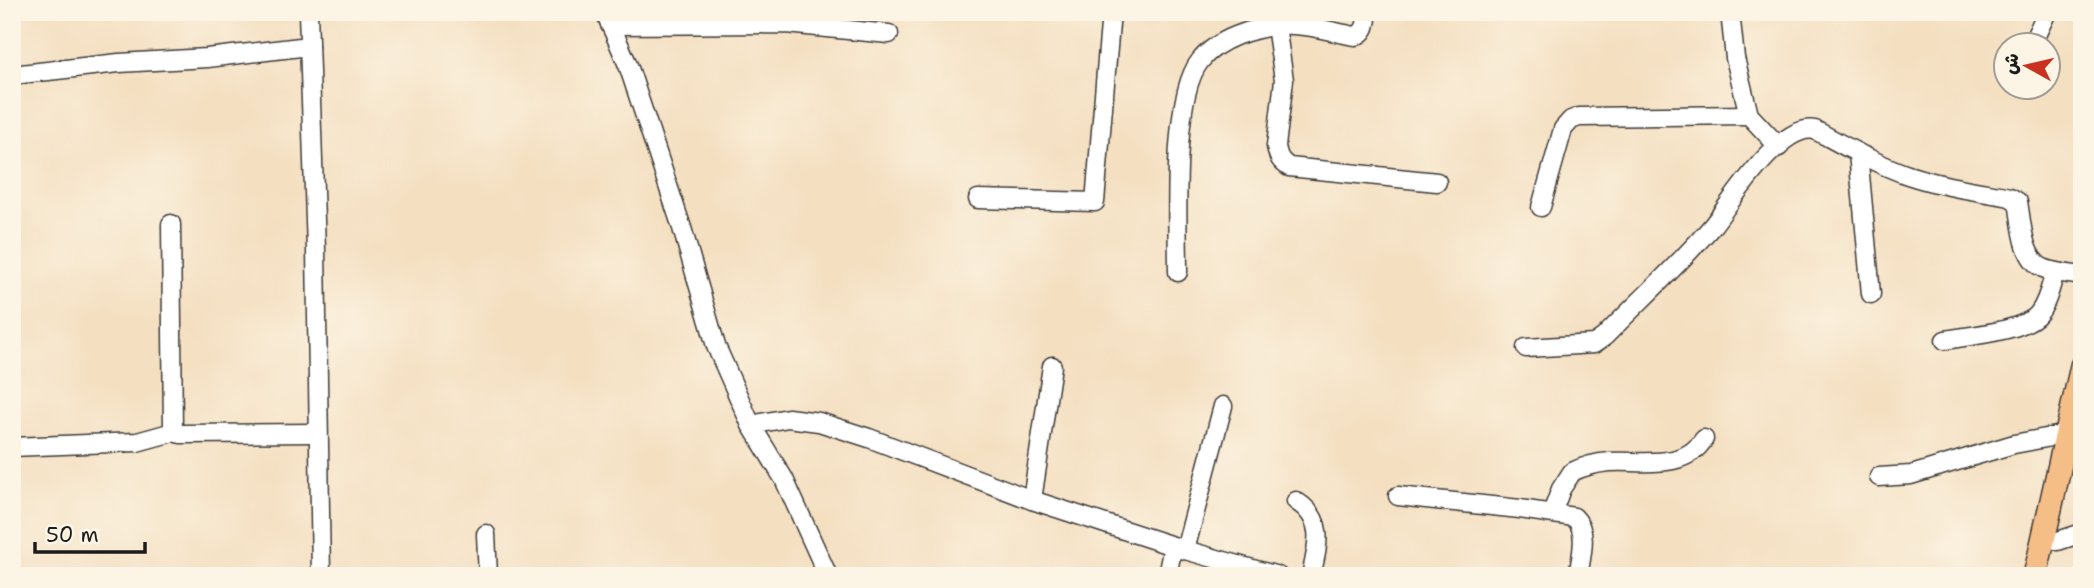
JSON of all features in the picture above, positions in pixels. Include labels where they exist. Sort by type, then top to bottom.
[{"type":"main road","points":[[2051,576],[2075,433],[2082,366]]},
{"type":"main road","points":[[2035,576],[2075,433]]},
{"type":"street","points":[[308,12],[316,250],[321,576]]},
{"type":"street","points":[[978,199],[1095,202],[1111,12]]},
{"type":"street","points":[[1178,272],[1181,123],[1184,97],[1200,61],[1225,41],[1275,19],[1355,36],[1365,29],[1368,12]]},
{"type":"street","points":[[1730,12],[1735,58],[1749,115],[1779,147]]},
{"type":"street","points":[[2038,32],[2047,12]]},
{"type":"street","points":[[828,576],[784,479],[751,425],[716,346],[682,228],[628,65],[607,18],[787,24],[889,34]]},
{"type":"street","points":[[1275,19],[1284,66],[1276,146],[1282,163],[1289,167],[1437,183]]},
{"type":"street","points":[[12,75],[309,46]]},
{"type":"street","points":[[1541,207],[1563,129],[1572,120],[1579,117],[1749,115]]},
{"type":"street","points":[[1525,348],[1594,344],[1604,337],[1713,225],[1746,178],[1779,147],[1800,131],[1807,129],[1815,130],[1906,175],[1938,184],[2010,197],[2018,202],[2025,241],[2032,256],[2043,268],[2082,276]]},
{"type":"street","points":[[1858,153],[1871,294]]},
{"type":"street","points":[[171,224],[173,432]]},
{"type":"street","points":[[1945,340],[2032,321],[2045,303],[2056,272]]},
{"type":"street","points":[[1032,500],[1052,366]]},
{"type":"street","points":[[1167,576],[1179,548],[1223,406]]},
{"type":"street","points":[[751,425],[789,418],[819,422],[869,438],[1032,500],[1179,548],[1278,576]]},
{"type":"street","points":[[12,447],[137,442],[173,432],[318,433]]},
{"type":"street","points":[[1879,477],[1911,475],[2014,443],[2075,433]]},
{"type":"street","points":[[1552,513],[1561,489],[1572,472],[1609,462],[1665,461],[1698,449],[1704,439]]},
{"type":"street","points":[[1398,496],[1574,517],[1581,526],[1578,576]]},
{"type":"street","points":[[1296,501],[1312,512],[1316,519],[1317,540],[1311,576]]},
{"type":"street","points":[[2058,541],[2082,533]]},
{"type":"street","points":[[486,534],[488,576]]}]
